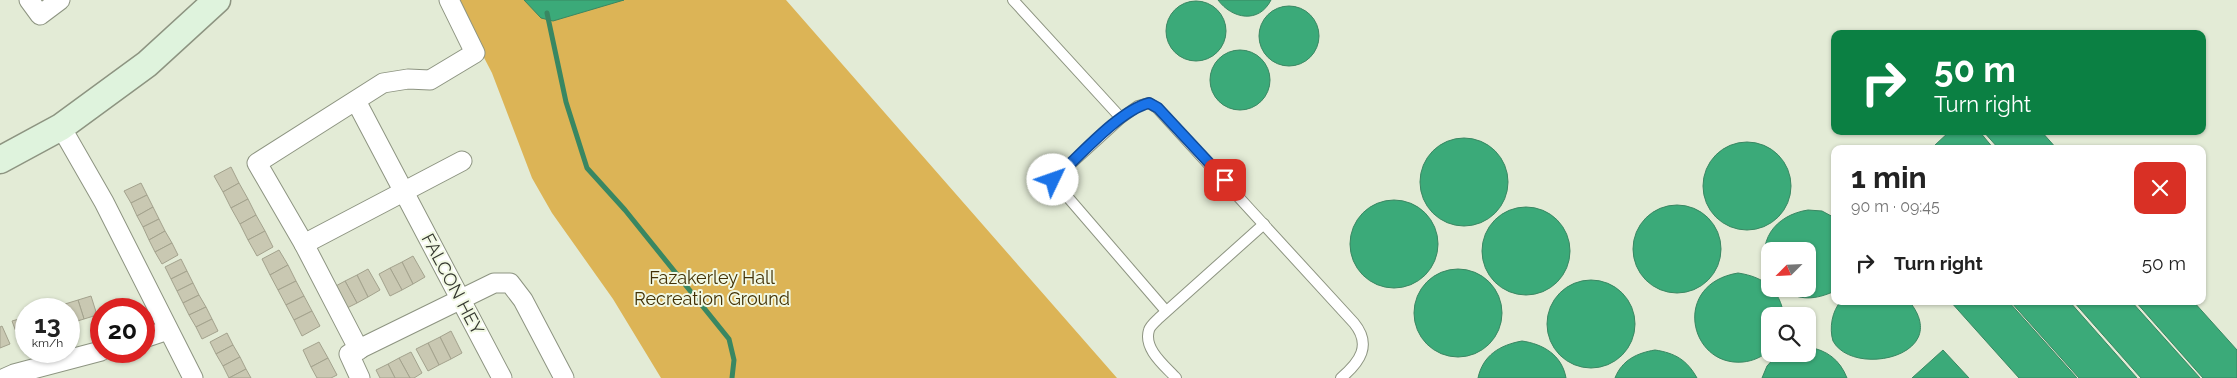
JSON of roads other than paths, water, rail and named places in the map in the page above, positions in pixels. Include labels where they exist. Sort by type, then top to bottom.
[{"type":"street","points":[[29,0],[40,15],[60,0]]},
{"type":"street","points":[[0,160],[61,127],[147,64],[217,0]]},
{"type":"street","points":[[359,350],[304,244],[258,163],[383,83],[430,80],[475,54],[449,0]]},
{"type":"street","name":"FALCON HEY","points":[[356,102],[502,378]]},
{"type":"street","points":[[61,127],[104,202],[194,378]]},
{"type":"street","points":[[304,244],[462,161]]},
{"type":"street","points":[[360,378],[349,354],[494,283],[510,283],[523,300],[564,378]]},
{"type":"street","points":[[155,334],[168,330]]},
{"type":"street","points":[[5,378],[90,354]]},
{"type":"lane","points":[[1013,0],[1121,118]]},
{"type":"lane","points":[[1166,311],[1053,180],[1121,118],[1138,106],[1149,103],[1158,108],[1362,333],[1364,342],[1361,356],[1341,378]]},
{"type":"lane","points":[[1176,378],[1152,351],[1148,341],[1148,330],[1166,311],[1264,224]]},
{"type":"waterway","points":[[547,13],[566,102],[587,168],[625,210],[729,339],[734,360],[732,378]]},
{"type":"park label","name":"Fazakerley Hall Recreation Ground","points":[[712,287]]}]
